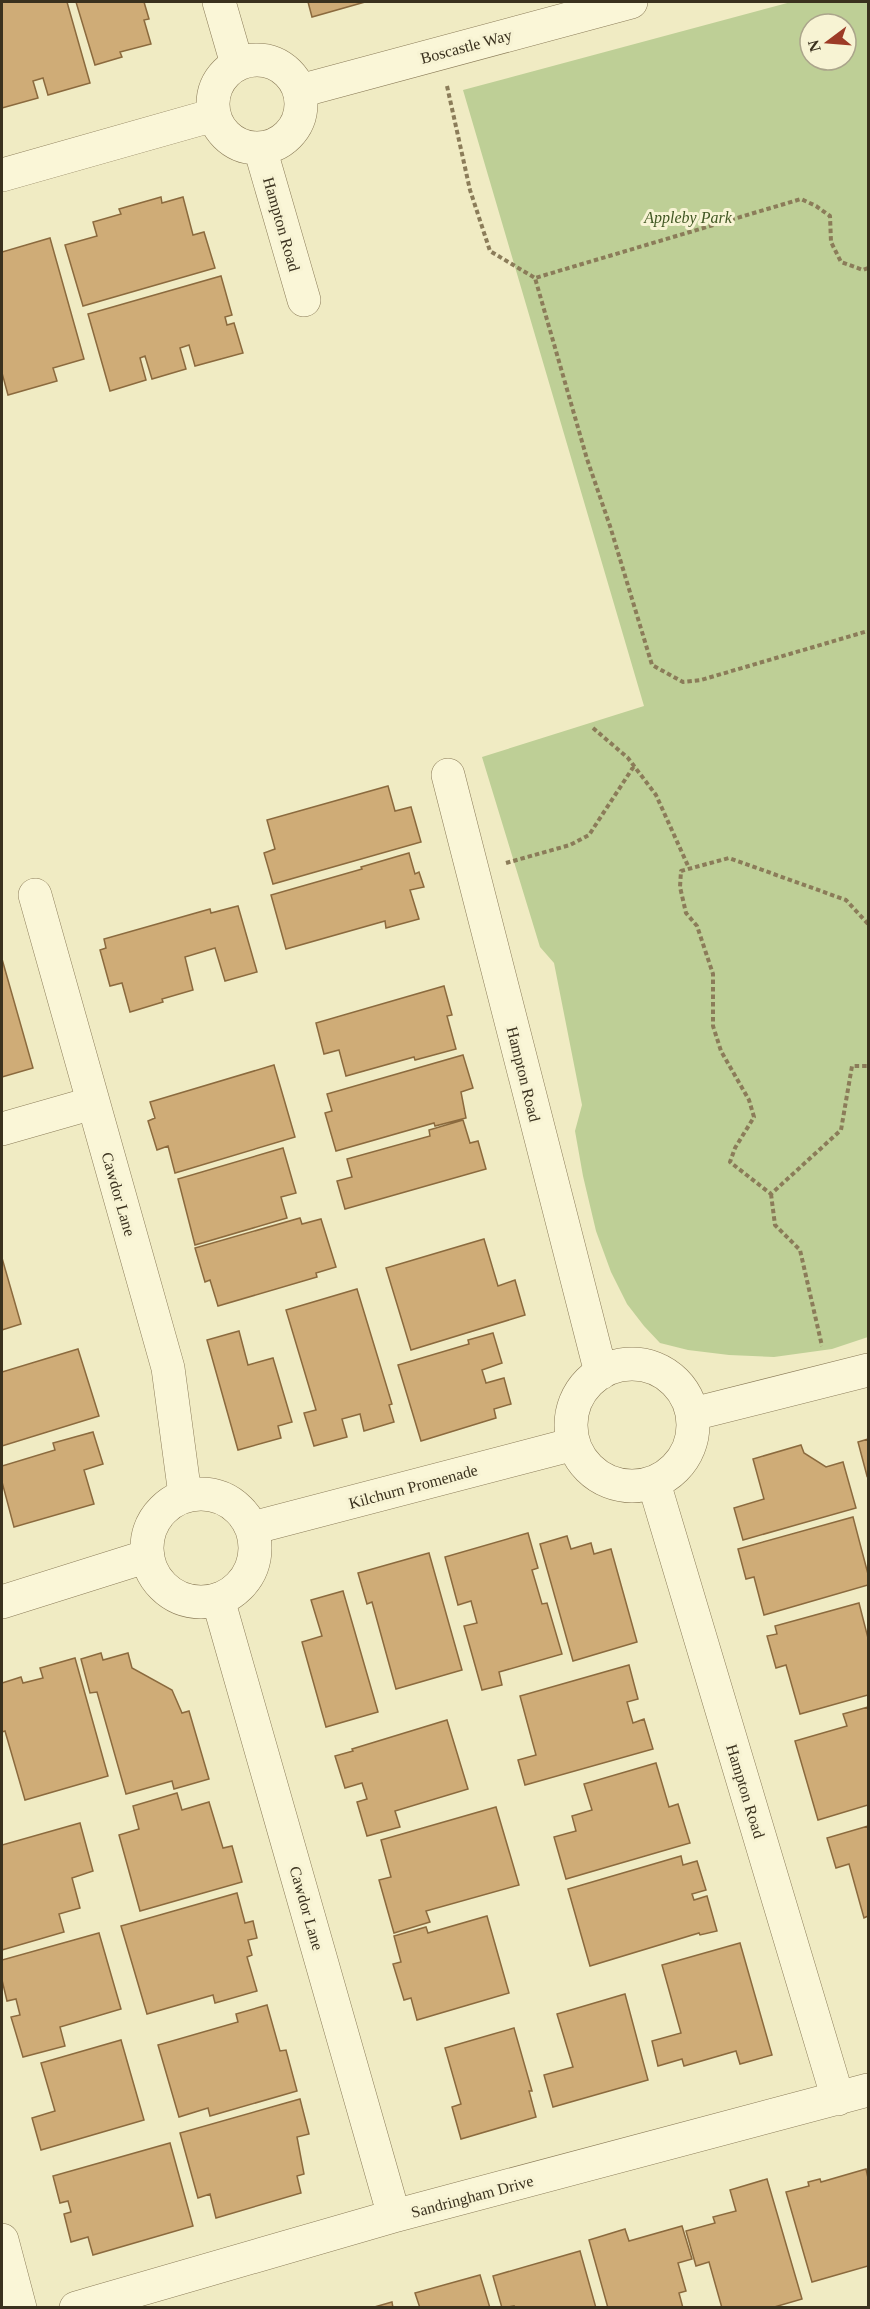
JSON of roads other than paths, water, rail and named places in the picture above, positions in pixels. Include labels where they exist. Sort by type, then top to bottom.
[{"type":"street","points":[[219,2],[237,64]]},
{"type":"street","name":"Boscastle Way","points":[[300,91],[631,2]]},
{"type":"street","points":[[252,59],[267,60],[282,66],[293,77],[300,91],[302,107],[298,123],[289,135],[276,144],[260,148],[245,147],[231,140],[221,129],[214,115],[213,100],[217,86],[225,73],[237,64],[252,59]]},
{"type":"street","points":[[2,175],[214,115]]},
{"type":"street","name":"Hampton Road","points":[[260,148],[304,300]]},
{"type":"street","name":"Hampton Road","points":[[448,775],[601,1372]]},
{"type":"street","name":"Cawdor Lane","points":[[35,895],[168,1368],[185,1495]]},
{"type":"street","points":[[2,1129],[93,1102]]},
{"type":"street","points":[[636,1364],[657,1369],[676,1382],[688,1400],[693,1414],[693,1437],[684,1458],[669,1474],[654,1483],[633,1487],[613,1484],[595,1474],[581,1459],[574,1444],[571,1424],[574,1404],[585,1386],[601,1372],[636,1364]]},
{"type":"street","points":[[693,1414],[868,1370]]},
{"type":"street","name":"Kilchurn Promenade","points":[[252,1528],[574,1444]]},
{"type":"street","name":"Hampton Road","points":[[654,1483],[853,2095]]},
{"type":"street","points":[[204,1493],[222,1498],[238,1508],[252,1528],[255,1547],[253,1566],[243,1582],[229,1594],[218,1599],[200,1602],[182,1598],[165,1588],[153,1574],[148,1556],[148,1537],[155,1519],[167,1505],[185,1495],[204,1493]]},
{"type":"street","points":[[2,1602],[148,1556]]},
{"type":"street","name":"Cawdor Lane","points":[[218,1599],[394,2216]]},
{"type":"street","name":"Sandringham Drive","points":[[76,2307],[394,2216],[853,2095]]},
{"type":"street","points":[[2,2240],[20,2307]]},
{"type":"park label","name":"Appleby Park","points":[[688,217]]}]
